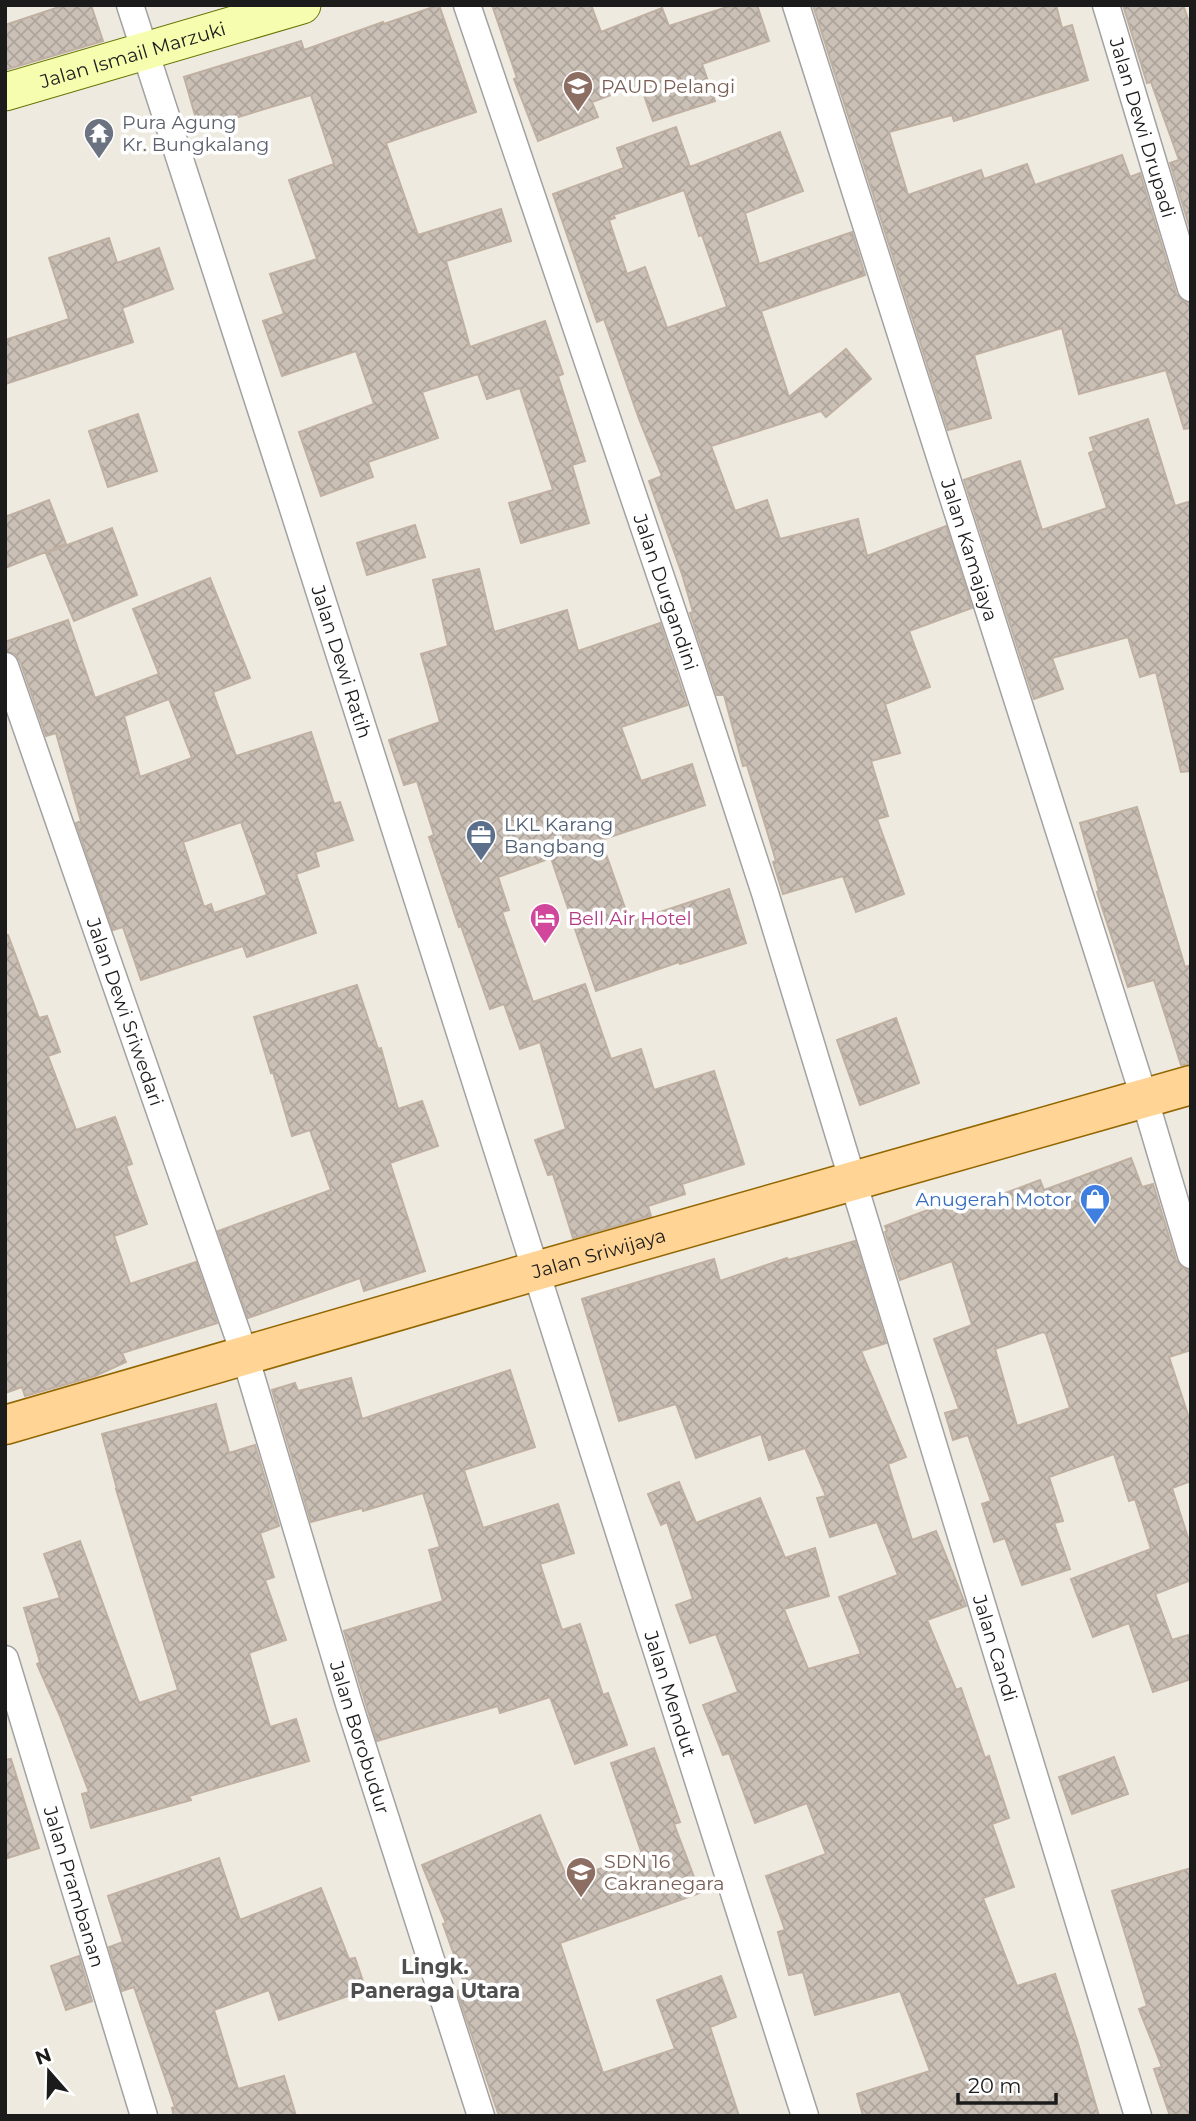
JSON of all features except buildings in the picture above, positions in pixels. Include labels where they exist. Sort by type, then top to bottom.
[{"type":"main road","name":"Jalan Sriwijaya","points":[[5,1425],[1191,1085]]},
{"type":"street","name":"Jalan Dewi Ratih","points":[[130,5],[536,1271]]},
{"type":"street","name":"Jalan Ismail Marzuki","points":[[5,92],[302,5]]},
{"type":"street","name":"Jalan Durgandini","points":[[467,5],[690,663],[854,1181]]},
{"type":"street","name":"Jalan Kamajaya","points":[[796,5],[1144,1097],[1191,1255]]},
{"type":"street","name":"Jalan Dewi Drupadi","points":[[1106,5],[1191,288]]},
{"type":"street","name":"Jalan Dewi Sriwedari","points":[[5,666],[245,1356]]},
{"type":"street","name":"Jalan Candi","points":[[854,1181],[1138,2116]]},
{"type":"street","name":"Jalan Mendut","points":[[536,1271],[806,2116]]},
{"type":"street","name":"Jalan Borobudur","points":[[245,1356],[349,1704],[481,2116]]},
{"type":"street","name":"Jalan Prambanan","points":[[5,1659],[144,2116]]},
{"type":"place","name":"PAUD Pelangi","points":[[578,113]]},
{"type":"place","name":"Pura Agung Kr. Bungkalang","points":[[99,160]]},
{"type":"place","name":"LKL Karang Bangbang","points":[[481,862]]},
{"type":"place","name":"Bell Air Hotel","points":[[545,945]]},
{"type":"place","name":"Anugerah Motor","points":[[1095,1226]]},
{"type":"place","name":"SDN 16 Cakranegara","points":[[581,1899]]},
{"type":"district","name":"Lingk. Paneraga Utara","points":[[435,1978]]}]
